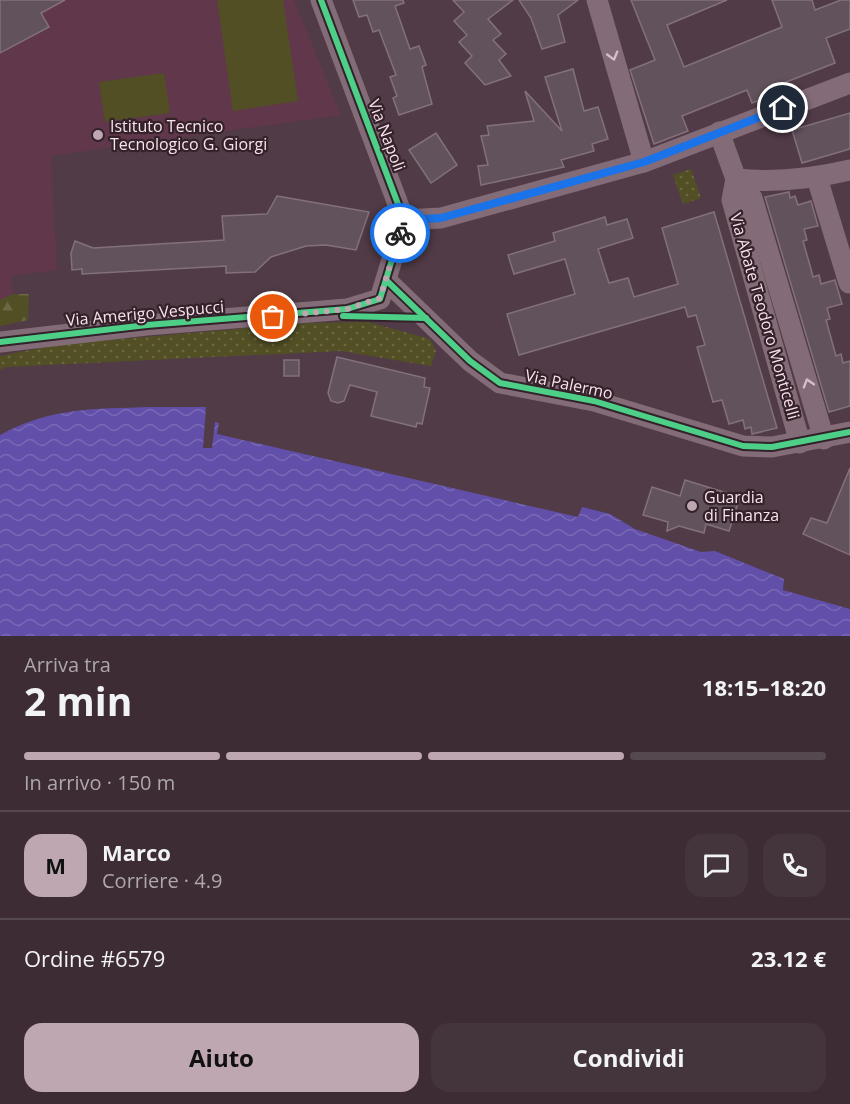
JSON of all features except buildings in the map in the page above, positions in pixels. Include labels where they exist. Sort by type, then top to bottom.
[{"type":"street","name":"Via Napoli","points":[[321,0],[405,220]]},
{"type":"street","points":[[597,0],[644,162]]},
{"type":"street","points":[[387,281],[405,220],[441,218],[644,162],[850,83]]},
{"type":"street","points":[[719,132],[736,178],[765,182],[817,178],[850,170]]},
{"type":"street","name":"Via Abate Teodoro Monticelli","points":[[736,178],[752,198],[824,439]]},
{"type":"street","name":"Via Abate Teodoro Monticelli","points":[[736,178],[732,200],[800,442]]},
{"type":"street","points":[[817,178],[850,284]]},
{"type":"street","name":"Via Palermo","points":[[387,281],[470,362],[500,383],[594,401],[743,446],[772,447],[824,439],[850,432]]},
{"type":"street","name":"Via Amerigo Vespucci","points":[[0,342],[147,325],[347,309],[380,298],[387,281]]},
{"type":"shaded area","name":"Istituto Tecnico Tecnologico G. Giorgi","points":[[0,0],[294,0],[341,115],[51,156],[57,270],[11,276],[13,294],[0,300]]},
{"type":"green space","points":[[217,0],[283,0],[298,101],[233,111]]},
{"type":"green space","points":[[164,73],[170,113],[105,122],[99,82]]},
{"type":"green space","points":[[691,169],[701,198],[683,204],[673,175]]},
{"type":"green space","points":[[13,294],[29,294],[28,320],[0,326],[0,300]]},
{"type":"green space","points":[[368,322],[430,339],[436,351],[431,366],[341,351],[6,367],[0,370],[0,356],[61,344],[310,323]]},
{"type":"water","points":[[206,407],[203,448],[212,448],[215,422],[219,423],[217,434],[578,517],[582,507],[610,514],[635,529],[701,552],[715,551],[784,579],[783,590],[850,609],[850,636],[0,636],[0,435],[55,414],[91,409]]},
{"type":"cycle path","points":[[0,342],[147,325],[347,309],[380,299],[404,220],[321,0]]},
{"type":"cycle path","points":[[387,281],[470,361],[500,383],[594,401],[743,446],[772,447],[850,432]]},
{"type":"cycle path","points":[[343,316],[426,318]]},
{"type":"way so far","points":[[273,317],[347,309],[380,298],[400,233]]},
{"type":"place","name":"Istituto Tecnico Tecnologico G. Giorgi","points":[[98,135]]},
{"type":"place","name":"Guardia di Finanza","points":[[692,506]]},
{"type":"route","points":[[400,233],[405,220],[441,218],[644,162],[783,108]]}]
